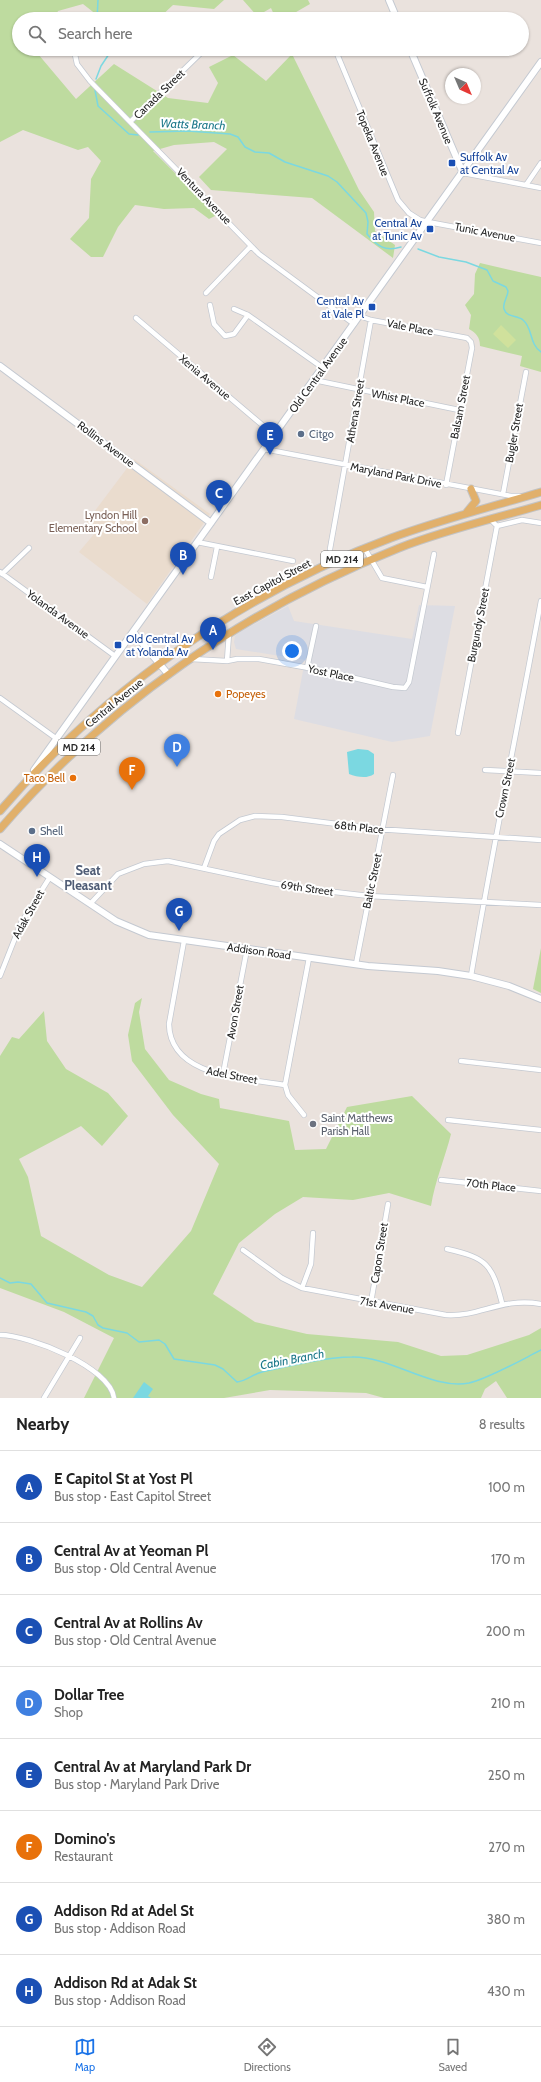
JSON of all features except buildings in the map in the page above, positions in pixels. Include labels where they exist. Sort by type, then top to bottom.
[{"type":"main road","points":[[389,0],[394,12]]},
{"type":"main road","name":"Suffolk Avenue","points":[[413,56],[462,173]]},
{"type":"main road","name":"Old Central Avenue","points":[[25,784],[115,656],[428,222],[541,62]]},
{"type":"main road","name":"Rollins Avenue","points":[[0,366],[211,523]]},
{"type":"main road","points":[[466,513],[476,501],[471,489]]},
{"type":"main road","name":"East Capitol Street","points":[[160,664],[241,610],[326,566],[365,548],[466,513],[541,492]]},
{"type":"main road","name":"East Capitol Street","points":[[168,674],[229,633],[292,596],[371,560],[432,537],[541,505]]},
{"type":"main road","points":[[133,632],[168,674]]},
{"type":"main road","name":"Central Avenue","points":[[0,811],[64,744],[96,715],[160,664]]},
{"type":"main road","name":"Central Avenue","points":[[0,829],[72,753],[116,714],[168,674]]},
{"type":"main road","name":"Addison Road","points":[[0,844],[116,921],[138,931],[184,941],[309,958],[356,964],[438,971],[471,976],[509,986],[541,999]]},
{"type":"street","name":"Ventura Avenue","points":[[75,56],[75,61],[79,67],[130,122],[251,246],[266,260],[354,324]]},
{"type":"street","name":"Canada Street","points":[[130,122],[198,56]]},
{"type":"street","name":"Topeka Avenue","points":[[338,56],[398,200],[409,213],[420,220],[428,222]]},
{"type":"street","points":[[526,185],[541,163]]},
{"type":"street","points":[[462,173],[541,188]]},
{"type":"street","name":"Tunic Avenue","points":[[428,222],[541,243]]},
{"type":"street","points":[[206,293],[251,246]]},
{"type":"street","points":[[210,305],[214,324],[225,336],[234,334],[248,315]]},
{"type":"street","points":[[234,309],[248,315],[323,368]]},
{"type":"street","name":"Vale Place","points":[[360,316],[371,320],[461,337]]},
{"type":"street","name":"Xenia Avenue","points":[[136,318],[274,435]]},
{"type":"street","name":"Athena Street","points":[[330,549],[371,320]]},
{"type":"street","name":"Balsam Street","points":[[446,484],[472,345],[468,339],[461,337]]},
{"type":"street","name":"Bugler Street","points":[[503,494],[526,372]]},
{"type":"street","name":"Whist Place","points":[[314,380],[459,410]]},
{"type":"street","name":"Maryland Park Drive","points":[[264,450],[511,496],[529,496]]},
{"type":"street","points":[[490,520],[497,526],[522,520],[541,523]]},
{"type":"street","name":"Burgundy Street","points":[[458,733],[497,526]]},
{"type":"street","points":[[197,542],[293,561]]},
{"type":"street","points":[[211,577],[217,547]]},
{"type":"street","points":[[1,573],[29,548]]},
{"type":"street","points":[[365,548],[382,578],[427,587],[434,554]]},
{"type":"street","name":"Yolanda Avenue","points":[[1,573],[115,656]]},
{"type":"street","name":"Yost Place","points":[[189,659],[227,661],[237,659],[259,659],[398,688],[405,688],[409,682],[427,587]]},
{"type":"street","name":"Crown Street","points":[[471,976],[495,837],[541,601]]},
{"type":"street","points":[[306,668],[316,626]]},
{"type":"street","points":[[227,661],[229,633]]},
{"type":"street","points":[[0,698],[57,738]]},
{"type":"street","points":[[485,770],[509,770],[541,773]]},
{"type":"street","name":"Baltic Street","points":[[356,964],[393,774]]},
{"type":"street","name":"68th Place","points":[[204,868],[212,846],[219,834],[232,824],[248,817],[282,817],[383,830],[541,840]]},
{"type":"street","name":"69th Street","points":[[90,904],[112,878],[135,866],[152,862],[168,861],[284,885],[369,896],[541,905]]},
{"type":"street","name":"Adak Street","points":[[0,976],[21,923],[50,877]]},
{"type":"street","name":"Adel Street","points":[[184,941],[169,1019],[171,1037],[180,1053],[190,1063],[201,1069],[285,1084]]},
{"type":"street","name":"Avon Street","points":[[224,1074],[246,949]]},
{"type":"street","points":[[304,1115],[288,1095],[285,1084],[309,958]]},
{"type":"street","points":[[461,1061],[541,1070]]},
{"type":"street","points":[[448,1120],[541,1130]]},
{"type":"street","name":"70th Place","points":[[441,1180],[541,1191]]},
{"type":"street","name":"Capon Street","points":[[371,1302],[388,1204]]},
{"type":"street","points":[[302,1288],[311,1264],[313,1233]]},
{"type":"street","points":[[447,1249],[470,1254],[483,1262],[493,1276],[502,1304]]},
{"type":"street","name":"71st Avenue","points":[[244,1250],[282,1278],[302,1288],[371,1302],[451,1315],[467,1313],[502,1304],[519,1302],[541,1304]]},
{"type":"street","points":[[0,1335],[18,1336],[38,1342],[69,1357],[104,1380],[112,1390],[114,1398]]},
{"type":"street","points":[[44,1398],[80,1338]]},
{"type":"shaded area","points":[[134,459],[210,514],[147,604],[79,552],[95,533],[85,524]]},
{"type":"shaded area","points":[[419,605],[455,606],[430,736],[392,742],[294,719],[305,660],[236,649],[234,642],[235,636],[240,632],[288,606],[294,621],[412,639]]},
{"type":"green space","points":[[0,0],[224,0],[214,9],[173,5],[166,12],[93,12],[83,4],[58,12],[12,12],[12,56],[40,56],[76,99],[114,64],[168,98],[208,103],[218,83],[209,67],[231,56],[234,56],[266,81],[290,56],[293,56],[359,190],[374,212],[375,231],[395,245],[393,258],[312,198],[211,190],[199,177],[227,149],[214,142],[174,145],[153,151],[217,215],[209,219],[194,208],[164,209],[135,205],[118,227],[103,257],[91,257],[70,239],[89,218],[91,179],[101,161],[88,147],[78,150],[23,130],[0,142]]},
{"type":"green space","points":[[243,0],[308,0],[310,4],[296,12],[273,12],[271,8],[264,12],[254,12]]},
{"type":"green space","points":[[480,263],[541,277],[541,372],[520,366],[522,356],[480,346],[477,336],[469,329],[471,315],[465,305],[474,294],[475,274]]},
{"type":"green space","points":[[501,325],[516,340],[508,348],[493,334]]},
{"type":"green space","points":[[541,948],[541,993],[533,989]]},
{"type":"green space","points":[[142,998],[139,1012],[145,1049],[169,1080],[201,1094],[219,1099],[220,1108],[289,1121],[295,1150],[326,1149],[347,1107],[412,1096],[451,1134],[431,1206],[389,1193],[353,1200],[303,1197],[275,1214],[239,1243],[213,1294],[255,1322],[307,1334],[398,1342],[441,1356],[467,1355],[529,1335],[541,1328],[541,1398],[507,1398],[496,1381],[485,1389],[481,1398],[384,1398],[366,1393],[270,1390],[224,1398],[84,1398],[114,1338],[64,1312],[0,1288],[0,1056],[12,1037],[19,1039],[44,1011],[47,1041],[66,1069],[108,1093],[128,1116],[102,1146],[81,1126],[19,1159],[28,1177],[41,1236],[109,1275],[142,1287],[191,1231],[219,1164],[173,1115],[132,1061],[128,1035],[135,1003]]},
{"type":"water","points":[[358,749],[368,750],[374,754],[374,774],[371,776],[362,777],[349,774],[347,752]]},
{"type":"water","points":[[144,1382],[153,1389],[148,1396],[151,1398],[133,1398]]},
{"type":"waterway","name":"Watts Branch","points":[[97,12],[98,0]]},
{"type":"waterway","name":"Watts Branch","points":[[96,79],[101,66],[108,56]]},
{"type":"waterway","name":"Watts Branch","points":[[95,90],[98,106],[129,134],[138,135]]},
{"type":"waterway","name":"Watts Branch","points":[[150,132],[188,131],[230,134],[238,137],[245,147],[255,152],[269,153],[285,162],[328,176],[337,182],[366,213],[368,222],[367,234],[374,242],[382,247],[390,249],[401,247]]},
{"type":"waterway","name":"Watts Branch","points":[[418,249],[439,257],[466,262],[487,270],[493,281],[506,287],[508,291],[504,304],[505,312],[521,318],[526,323],[537,349],[541,352]]},
{"type":"waterway","name":"Cabin Branch","points":[[0,1278],[10,1283],[18,1282],[31,1284],[47,1303],[86,1312],[93,1316],[98,1325],[103,1328],[127,1333],[139,1342],[159,1340],[165,1344],[174,1359],[215,1365],[223,1369],[237,1382],[259,1373],[283,1367],[319,1360],[352,1357],[367,1358],[440,1382],[455,1384],[469,1383],[495,1373],[541,1350]]},
{"type":"place","name":"Suffolk Av at Central Av","points":[[452,163]]},
{"type":"place","name":"Central Av at Tunic Av","points":[[430,229]]},
{"type":"place","name":"Central Av at Vale Pl","points":[[372,307]]},
{"type":"place","name":"Citgo","points":[[301,434]]},
{"type":"place","name":"Central Av at Maryland Park Dr","points":[[270,455]]},
{"type":"place","name":"Central Av at Rollins Av","points":[[219,513]]},
{"type":"place","name":"Lyndon Hill Elementary School","points":[[145,521]]},
{"type":"place","name":"Central Av at Yeoman Pl","points":[[183,575]]},
{"type":"place","name":"Old Central Av at Yolanda Av","points":[[118,645]]},
{"type":"place","name":"E Capitol St at Yost Pl","points":[[213,650]]},
{"type":"place","name":"Popeyes","points":[[218,694]]},
{"type":"place","name":"Dollar Tree","points":[[177,767]]},
{"type":"place","name":"Taco Bell","points":[[73,778]]},
{"type":"place","name":"Domino's","points":[[132,790]]},
{"type":"place","name":"Shell","points":[[32,831]]},
{"type":"place","name":"Addison Rd at Adak St","points":[[37,877]]},
{"type":"place","name":"Addison Rd at Adel St","points":[[179,931]]},
{"type":"place","name":"Saint Matthews Parish Hall","points":[[313,1124]]},
{"type":"district","name":"Seat Pleasant","points":[[88,878]]}]
